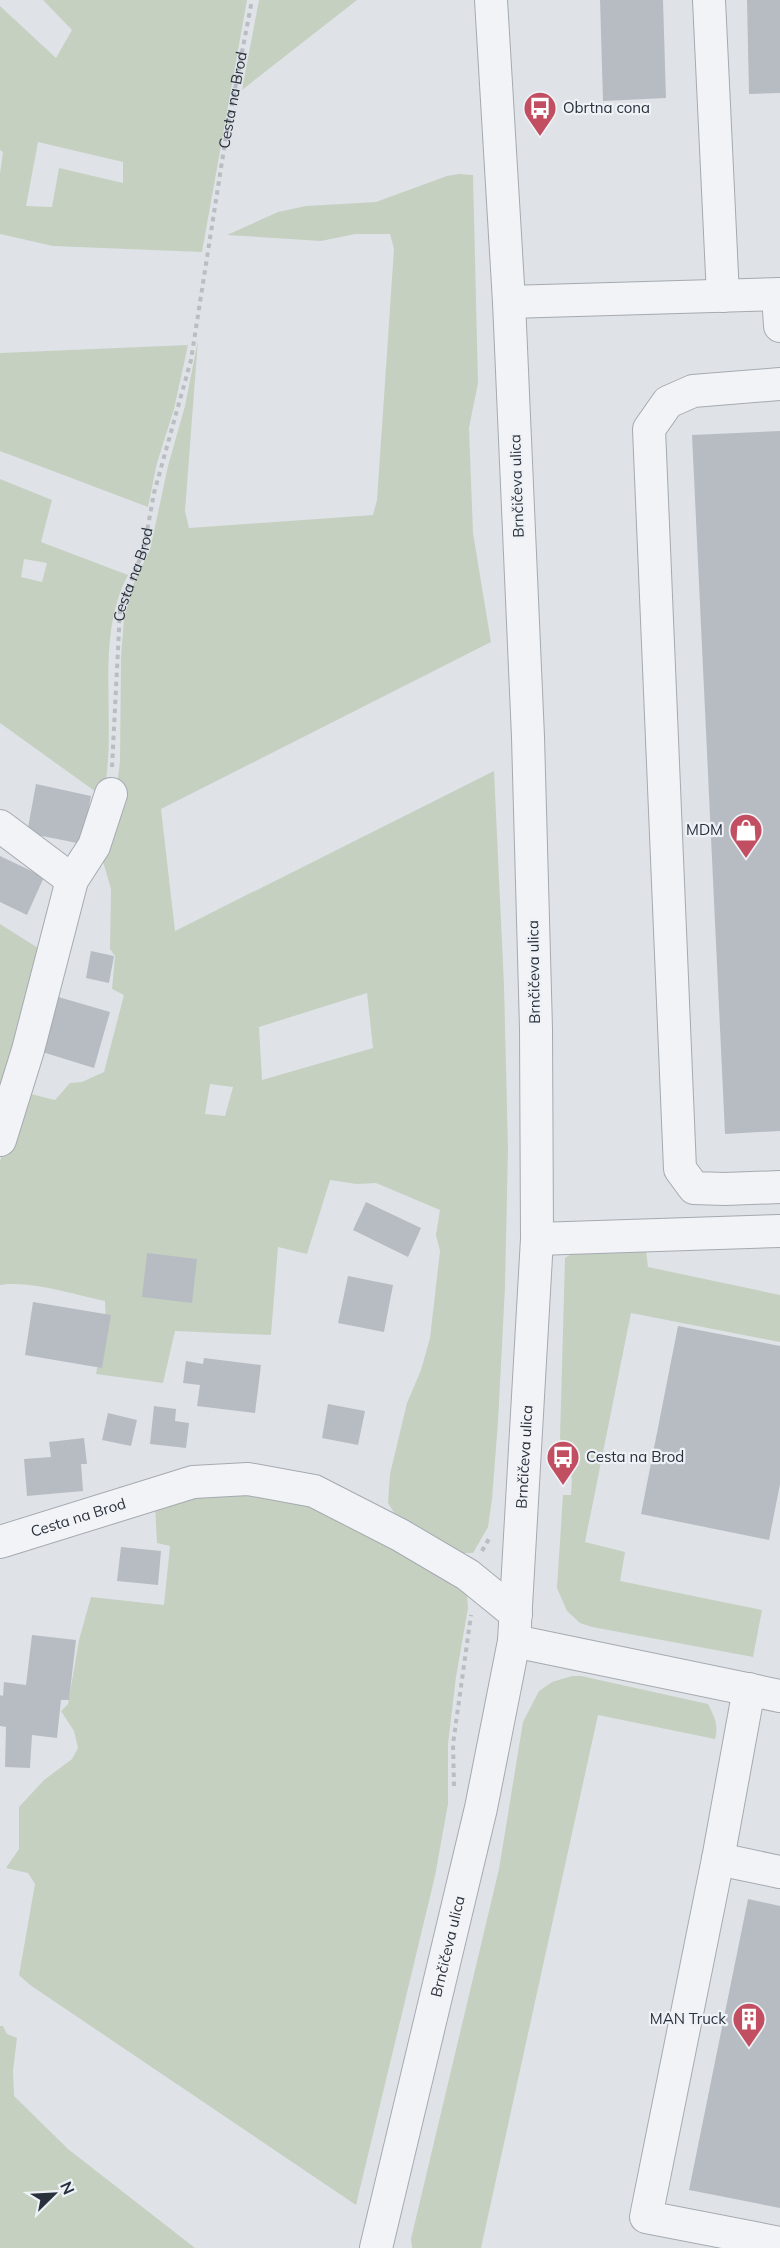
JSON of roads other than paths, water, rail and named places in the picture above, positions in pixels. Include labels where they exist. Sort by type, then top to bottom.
[{"type":"street","name":"Brnčičeva ulica","points":[[376,2248],[481,1808],[515,1628],[537,1239],[536,1029],[528,737],[509,302],[491,0]]},
{"type":"street","points":[[710,0],[723,296]]},
{"type":"street","points":[[509,302],[779,294],[780,326]]},
{"type":"street","points":[[780,384],[693,391],[668,402],[649,429],[680,1169],[694,1188],[780,1187]]},
{"type":"street","points":[[0,1140],[28,1050],[72,880],[94,846],[111,794]]},
{"type":"street","points":[[0,826],[72,880]]},
{"type":"street","points":[[537,1239],[780,1231]]},
{"type":"street","name":"Cesta na Brod","points":[[0,1542],[193,1482],[248,1479],[314,1491],[400,1535],[468,1575],[515,1628]]},
{"type":"street","points":[[515,1628],[780,1696]]},
{"type":"street","points":[[749,1689],[718,1859],[646,2217],[780,2243]]},
{"type":"street","points":[[718,1859],[780,1872]]},
{"type":"place","name":"Obrtna cona","points":[[540,137]]},
{"type":"place","name":"MDM","points":[[746,859]]},
{"type":"place","name":"Cesta na Brod","points":[[563,1486]]},
{"type":"place","name":"MAN Truck","points":[[749,2048]]}]
